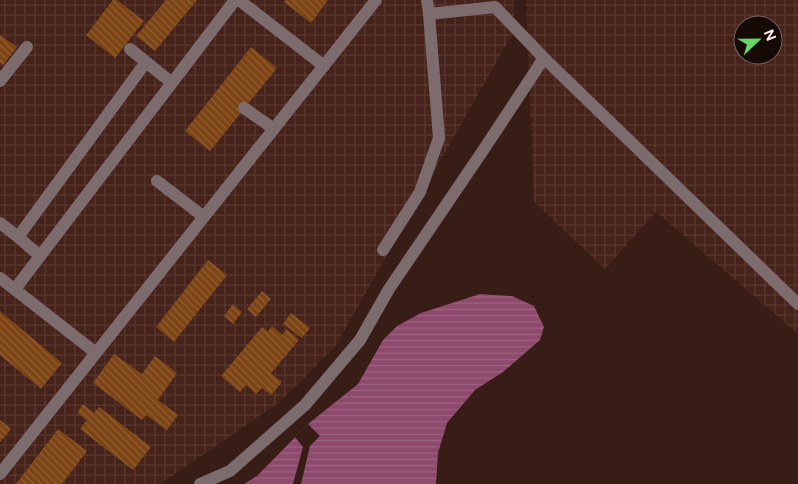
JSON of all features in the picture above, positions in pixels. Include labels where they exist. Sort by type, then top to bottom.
[{"type":"street","points":[[15,290],[235,0]]},
{"type":"street","points":[[239,0],[324,66]]},
{"type":"street","points":[[0,474],[376,0]]},
{"type":"street","points":[[383,250],[420,192],[439,138],[427,0]]},
{"type":"street","points":[[429,14],[499,3],[544,58],[798,304]]},
{"type":"street","points":[[0,81],[27,47]]},
{"type":"street","points":[[130,50],[172,83]]},
{"type":"street","points":[[200,484],[230,471],[305,405],[360,340],[389,289],[544,58]]},
{"type":"street","points":[[18,237],[146,62]]},
{"type":"street","points":[[244,108],[274,129]]},
{"type":"street","points":[[157,181],[204,217]]},
{"type":"street","points":[[0,223],[40,256]]},
{"type":"street","points":[[0,278],[96,353]]},
{"type":"shaded area","points":[[0,0],[514,0],[514,31],[335,347],[280,402],[160,484],[0,484]]},
{"type":"shaded area","points":[[526,0],[798,0],[798,334],[656,212],[605,269],[534,202]]},
{"type":"shaded area","points":[[480,294],[512,296],[534,306],[544,327],[540,340],[503,372],[475,390],[447,423],[438,453],[436,484],[244,484],[257,476],[308,424],[358,384],[383,340],[397,326],[421,313]]},
{"type":"pier","points":[[308,424],[320,436],[310,446],[301,484],[293,484],[303,447],[295,437]]},
{"type":"building","points":[[113,0],[117,0],[144,21],[115,58],[86,35]]},
{"type":"building","points":[[166,0],[197,0],[155,51],[136,36]]},
{"type":"building","points":[[286,0],[328,0],[311,23],[284,2]]},
{"type":"building","points":[[0,35],[17,47],[3,65],[0,63]]},
{"type":"building","points":[[251,47],[277,68],[210,151],[185,131]]},
{"type":"building","points":[[208,260],[227,275],[174,342],[156,327]]},
{"type":"building","points":[[262,291],[271,299],[256,317],[247,309]]},
{"type":"building","points":[[233,304],[242,312],[233,324],[224,316]]},
{"type":"building","points":[[0,311],[62,363],[41,389],[0,355]]},
{"type":"building","points":[[291,313],[310,328],[302,338],[283,324]]},
{"type":"building","points":[[272,326],[282,335],[287,329],[299,340],[271,373],[282,382],[271,395],[262,388],[256,394],[246,385],[240,392],[221,376],[262,327],[268,331]]},
{"type":"building","points":[[114,354],[142,374],[155,356],[177,373],[158,400],[178,415],[167,430],[146,415],[142,420],[93,383]]},
{"type":"building","points":[[83,404],[94,413],[99,407],[151,447],[133,470],[80,429],[87,420],[77,413]]},
{"type":"building","points":[[0,420],[11,429],[0,442]]},
{"type":"building","points":[[58,429],[87,451],[62,484],[16,484]]}]
